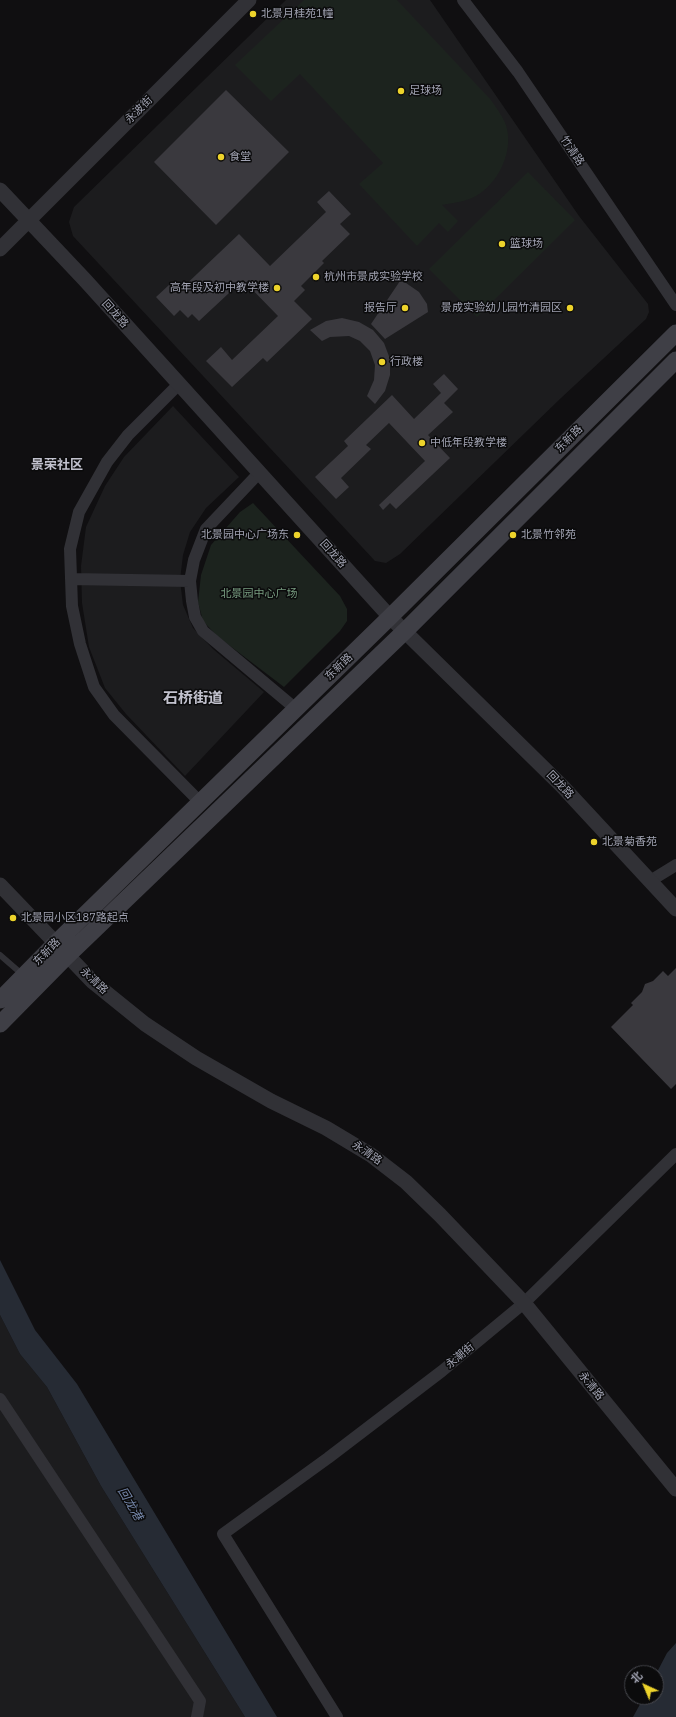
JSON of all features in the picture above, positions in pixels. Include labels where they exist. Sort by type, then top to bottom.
[{"type":"main road","name":"东新路","points":[[0,1000],[390,617],[676,332]]},
{"type":"main road","name":"东新路","points":[[0,1024],[67,956],[405,631],[676,360]]},
{"type":"street","name":"永波街","points":[[29,219],[249,0]]},
{"type":"street","name":"竹清路","points":[[463,0],[518,72],[676,305]]},
{"type":"street","name":"回龙路","points":[[0,190],[29,219],[390,617],[562,786],[676,909]]},
{"type":"street","points":[[0,249],[29,219]]},
{"type":"street","points":[[179,384],[128,435],[107,462],[79,512],[70,549],[72,606],[80,644],[94,687],[114,715],[200,802]]},
{"type":"street","points":[[259,474],[206,530],[194,560],[190,581],[195,617],[203,631],[296,709]]},
{"type":"street","points":[[71,579],[190,581]]},
{"type":"street","points":[[650,881],[676,864]]},
{"type":"street","name":"永清路","points":[[0,885],[93,982],[145,1024],[271,1101],[326,1128],[371,1155],[406,1182],[440,1215],[524,1303],[676,1490]]},
{"type":"street","name":"永潮街","points":[[337,1717],[223,1534],[328,1458],[435,1376],[524,1303],[676,1154]]},
{"type":"street","points":[[0,1400],[200,1701],[197,1717]]},
{"type":"lane","points":[[0,955],[24,976]]},
{"type":"shaded area","name":"杭州市景成实验学校","points":[[286,0],[430,0],[579,216],[648,304],[649,312],[646,319],[561,398],[400,554],[386,563],[375,561],[73,236],[69,222],[74,207]]},
{"type":"shaded area","points":[[173,406],[239,477],[206,508],[190,532],[183,555],[180,580],[183,605],[193,628],[213,649],[264,692],[185,776],[126,714],[105,688],[89,647],[82,603],[81,566],[86,527],[105,486],[124,457]]},
{"type":"shaded area","points":[[0,1315],[20,1354],[47,1387],[101,1486],[245,1717],[0,1717]]},
{"type":"green space","points":[[304,0],[397,0],[491,100],[500,114],[506,125],[508,139],[505,159],[501,169],[481,193],[472,198],[442,205],[458,221],[448,232],[439,223],[417,246],[359,184],[383,163],[300,74],[271,101],[235,65]]},
{"type":"green space","name":"篮球场","points":[[528,172],[575,220],[477,317],[429,269]]},
{"type":"green space","name":"北景园中心广场","points":[[253,503],[340,596],[347,609],[347,621],[340,631],[284,687],[217,636],[203,621],[198,602],[201,575],[211,545],[240,512]]},
{"type":"water","name":"回龙港","points":[[0,1260],[35,1330],[77,1384],[277,1717],[245,1717],[101,1486],[47,1387],[20,1354],[0,1315]]},
{"type":"water","points":[[676,1643],[676,1717],[633,1717],[640,1705],[664,1705],[664,1665],[661,1665],[667,1653]]},
{"type":"building","name":"食堂","points":[[226,90],[289,152],[216,225],[154,162]]},
{"type":"building","name":"高年段及初中教学楼","points":[[329,191],[351,214],[340,224],[350,234],[322,261],[324,263],[301,286],[305,290],[294,301],[312,319],[267,362],[263,358],[232,387],[206,361],[221,347],[232,360],[278,316],[243,280],[199,321],[192,314],[188,318],[180,310],[174,316],[156,297],[169,285],[177,293],[239,234],[270,266],[326,212],[317,202]]},
{"type":"building","name":"报告厅","points":[[400,281],[406,283],[419,292],[427,304],[428,312],[385,339],[371,324]]},
{"type":"building","name":"行政楼","points":[[342,318],[359,322],[373,330],[384,343],[390,359],[390,375],[385,391],[375,404],[367,396],[374,380],[375,365],[370,351],[360,341],[349,336],[330,337],[322,341],[310,330],[326,321]]},
{"type":"building","name":"中低年段教学楼","points":[[444,374],[458,389],[444,403],[453,412],[428,435],[450,458],[396,509],[390,503],[383,510],[379,505],[425,461],[389,423],[366,445],[371,449],[341,478],[349,487],[336,499],[315,477],[348,446],[344,441],[392,395],[414,419],[441,393],[433,384]]},
{"type":"building","points":[[676,968],[676,1084],[671,1089],[611,1027],[633,1005],[631,1003],[642,992],[645,984],[653,981],[663,971],[668,976]]},
{"type":"place","name":"北景月桂苑1幢","points":[[253,14]]},
{"type":"place","name":"足球场","points":[[401,91]]},
{"type":"place","name":"食堂","points":[[221,157]]},
{"type":"place","name":"篮球场","points":[[502,244]]},
{"type":"place","name":"杭州市景成实验学校","points":[[316,277]]},
{"type":"place","name":"高年段及初中教学楼","points":[[277,288]]},
{"type":"place","name":"报告厅","points":[[405,308]]},
{"type":"place","name":"景成实验幼儿园竹清园区","points":[[570,308]]},
{"type":"place","name":"行政楼","points":[[382,362]]},
{"type":"place","name":"中低年段教学楼","points":[[422,443]]},
{"type":"place","name":"北景园中心广场东","points":[[297,535]]},
{"type":"place","name":"北景竹邻苑","points":[[513,535]]},
{"type":"place","name":"北景菊香苑","points":[[594,842]]},
{"type":"place","name":"北景园小区187路起点","points":[[13,918]]},
{"type":"district","name":"景荣社区","points":[[57,465]]},
{"type":"district","name":"石桥街道","points":[[193,699]]}]
